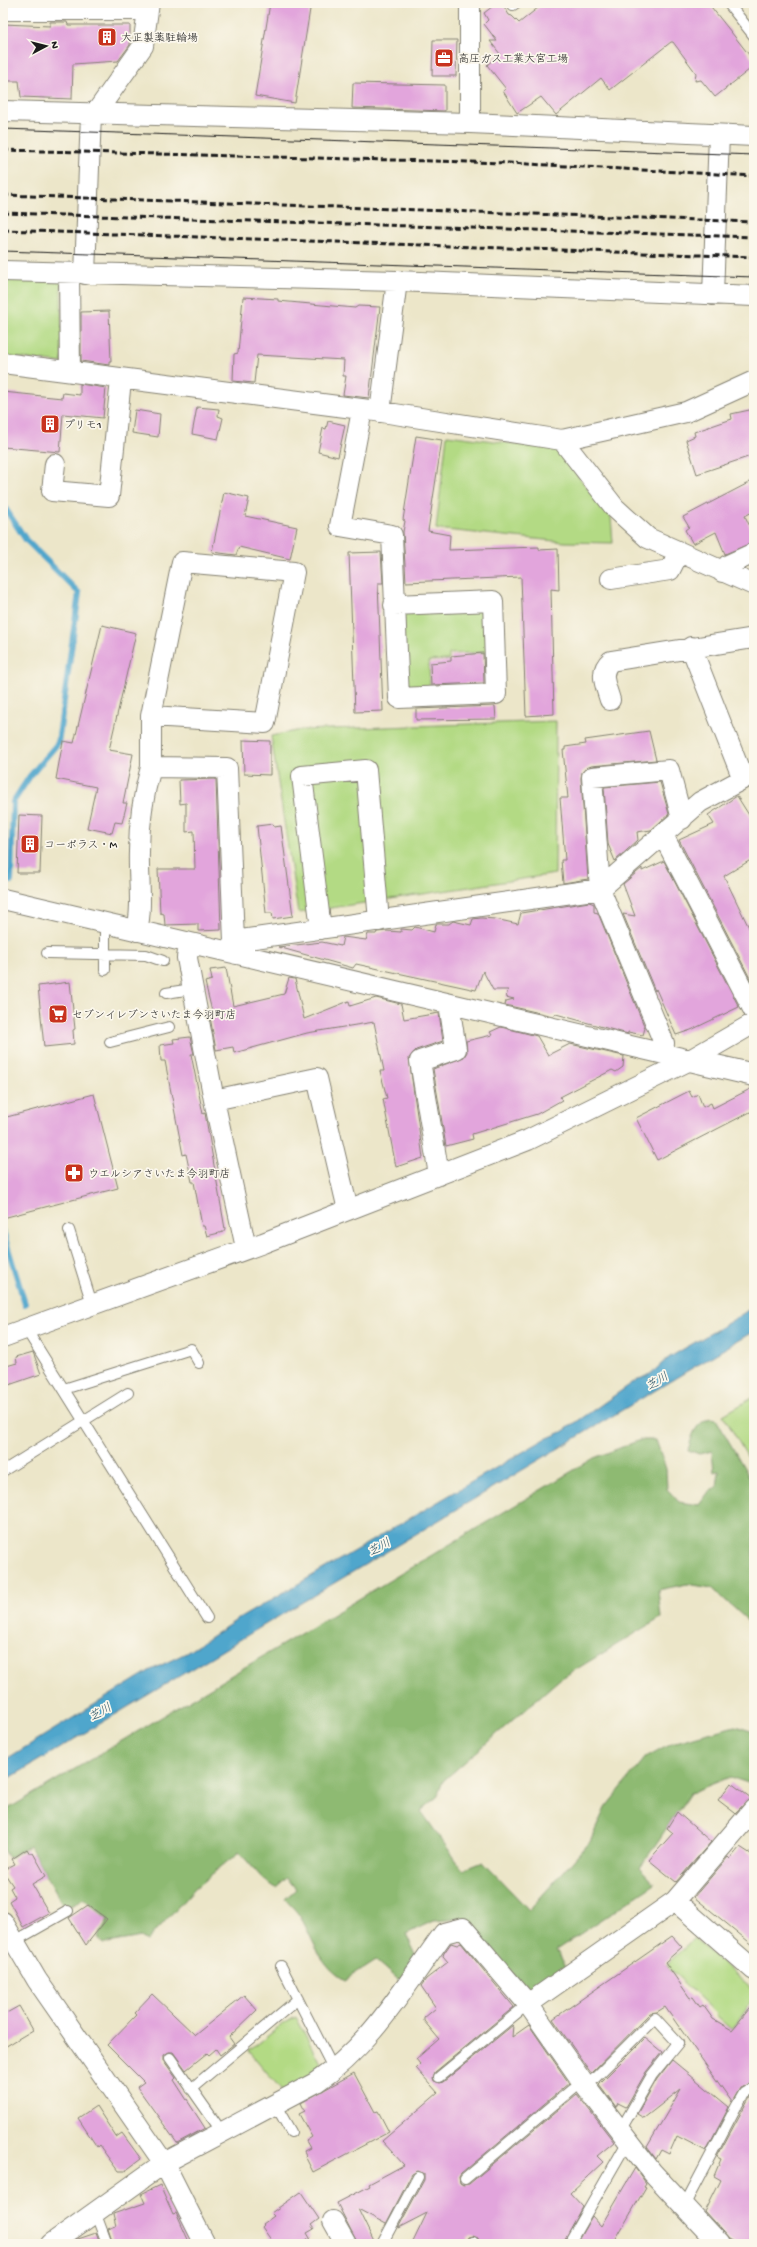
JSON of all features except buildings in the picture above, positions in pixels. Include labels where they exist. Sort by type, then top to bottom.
[{"type":"street","points":[[470,3],[470,123]]},
{"type":"street","points":[[3,10],[149,7],[143,46],[93,114],[77,273],[70,372]]},
{"type":"street","points":[[3,111],[470,123],[719,136],[754,136]]},
{"type":"street","points":[[713,295],[719,136]]},
{"type":"street","points":[[3,271],[397,281],[754,296]]},
{"type":"street","points":[[394,605],[493,601],[496,694],[399,698],[394,605],[392,535],[340,526],[371,411],[397,281]]},
{"type":"street","points":[[3,363],[121,380],[371,411],[562,440],[686,412],[754,381]]},
{"type":"street","points":[[55,464],[52,491],[109,496],[121,380]]},
{"type":"street","points":[[562,440],[615,508],[648,538],[754,585]]},
{"type":"street","points":[[611,579],[670,570],[679,552]]},
{"type":"street","points":[[722,572],[728,565],[754,552]]},
{"type":"street","points":[[145,942],[140,916],[139,852],[142,801],[151,767],[151,716],[182,562],[294,572],[265,723],[151,716]]},
{"type":"street","points":[[610,700],[602,673],[605,666],[611,661],[754,638]]},
{"type":"street","points":[[235,948],[321,929],[600,889],[700,802],[749,776],[691,647]]},
{"type":"street","points":[[151,767],[227,768],[235,948]]},
{"type":"street","points":[[321,929],[302,776],[366,770],[380,921]]},
{"type":"street","points":[[663,1054],[664,1043],[600,889],[592,777],[669,770],[682,819]]},
{"type":"street","points":[[663,835],[754,1011]]},
{"type":"street","points":[[3,899],[105,923],[145,942],[235,948],[449,1004],[754,1075]]},
{"type":"street","points":[[189,944],[187,958],[192,989],[246,1248]]},
{"type":"street","points":[[439,1175],[420,1061],[456,1049],[449,1004]]},
{"type":"street","points":[[3,1338],[348,1210],[528,1140],[690,1060],[754,1022]]},
{"type":"street","points":[[214,1100],[317,1078],[348,1210]]},
{"type":"street","points":[[528,2004],[675,1901],[754,1809]]},
{"type":"street","points":[[675,1901],[754,1970]]},
{"type":"street","points":[[3,1922],[37,1980],[164,2163],[204,2244]]},
{"type":"street","points":[[52,2244],[164,2163],[275,2104],[334,2070],[372,2032],[444,1933],[463,1928],[528,2004],[584,2083],[652,2172],[719,2244]]},
{"type":"street","points":[[333,2221],[346,2244]]},
{"type":"lane","points":[[728,3],[754,36]]},
{"type":"lane","points":[[105,923],[103,954],[105,970]]},
{"type":"lane","points":[[47,953],[103,954],[145,942],[163,961]]},
{"type":"lane","points":[[166,993],[192,989]]},
{"type":"lane","points":[[110,1042],[169,1027]]},
{"type":"lane","points":[[69,1230],[92,1304]]},
{"type":"lane","points":[[26,1329],[207,1618]]},
{"type":"lane","points":[[64,1389],[191,1349],[199,1363]]},
{"type":"lane","points":[[3,1471],[128,1393]]},
{"type":"lane","points":[[15,1941],[68,1911]]},
{"type":"lane","points":[[280,1966],[334,2070]]},
{"type":"lane","points":[[192,2089],[298,1999]]},
{"type":"lane","points":[[439,2078],[528,2004]]},
{"type":"lane","points":[[465,2179],[584,2083],[655,2018],[678,2043],[652,2075],[624,2136],[569,2244]]},
{"type":"lane","points":[[170,2058],[222,2132]]},
{"type":"lane","points":[[684,2206],[740,2100],[747,2090],[754,2087]]},
{"type":"lane","points":[[275,2104],[291,2132]]},
{"type":"lane","points":[[382,2244],[418,2177]]},
{"type":"lane","points":[[95,2212],[107,2244]]},
{"type":"green space","points":[[3,277],[61,279],[62,363],[3,356]]},
{"type":"green space","points":[[447,435],[556,449],[611,517],[613,543],[565,542],[436,529]]},
{"type":"green space","points":[[483,608],[490,614],[490,652],[449,654],[449,660],[429,661],[430,690],[410,691],[404,685],[403,617],[407,612]]},
{"type":"green space","points":[[556,721],[555,874],[298,913],[271,736],[301,730]]},
{"type":"green space","points":[[754,1397],[754,1468],[723,1415]]},
{"type":"green space","points":[[710,1418],[716,1419],[754,1485],[754,1630],[745,1618],[712,1588],[687,1584],[658,1590],[661,1618],[560,1679],[443,1781],[437,1797],[421,1811],[463,1870],[483,1862],[529,1910],[590,1842],[605,1808],[646,1757],[671,1743],[735,1726],[754,1732],[754,1785],[730,1777],[690,1793],[640,1868],[655,1884],[556,1950],[566,1966],[527,1995],[461,1919],[433,1921],[406,1934],[418,1959],[402,1983],[376,1960],[345,1980],[329,1968],[318,1952],[301,1918],[285,1899],[296,1889],[287,1878],[276,1888],[263,1879],[239,1852],[195,1888],[147,1941],[141,1937],[103,1944],[98,1937],[108,1919],[84,1899],[65,1909],[30,1846],[9,1858],[3,1848],[3,1812],[594,1458],[640,1440],[656,1440],[666,1469],[667,1489],[679,1502],[699,1505],[710,1490],[717,1487],[719,1471],[714,1472],[712,1451],[699,1454],[688,1450],[697,1427]]},
{"type":"green space","points":[[694,1938],[754,1991],[754,1998],[732,2030],[716,2016],[717,2014],[666,1965]]},
{"type":"green space","points":[[296,2017],[320,2063],[316,2076],[285,2094],[249,2051],[284,2023]]},
{"type":"water","name":"芝川","points":[[754,1306],[754,1331],[3,1782],[3,1761],[149,1671],[186,1653],[235,1621],[545,1439],[562,1432],[638,1379],[647,1376],[670,1357]]},
{"type":"waterway","points":[[3,505],[26,540],[79,593],[58,743],[30,776],[13,802],[11,881]]},
{"type":"waterway","points":[[3,1232],[25,1304]]},
{"type":"tram line","points":[[3,129],[754,155]]},
{"type":"tram line","points":[[3,251],[754,277]]},
{"type":"railway","points":[[3,150],[509,163],[754,176]]},
{"type":"railway","points":[[3,195],[754,222]]},
{"type":"railway","points":[[3,213],[754,237]]},
{"type":"railway","points":[[3,230],[754,257]]},
{"type":"place","name":"大正製薬駐輪場","points":[[107,37]]},
{"type":"place","name":"高圧ガス工業大宮工場","points":[[444,58]]},
{"type":"place","name":"プリモ1","points":[[50,424]]},
{"type":"place","name":"コーポラス・M","points":[[30,844]]},
{"type":"place","name":"セブンイレブンさいたま今羽町店","points":[[58,1014]]},
{"type":"place","name":"ウエルシアさいたま今羽町店","points":[[74,1173]]}]
